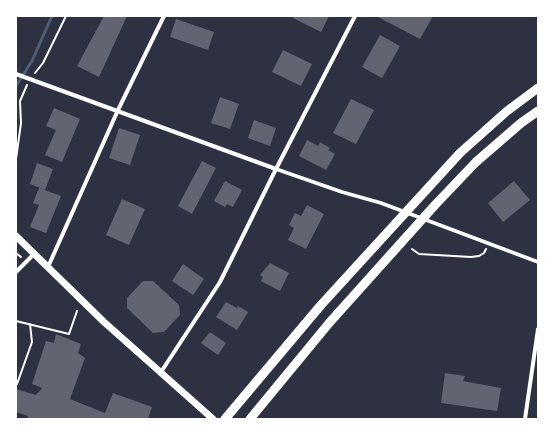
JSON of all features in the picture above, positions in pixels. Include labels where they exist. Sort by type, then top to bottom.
[{"type":"highway","points":[[225,419],[321,305],[460,153],[507,111],[538,88]]},
{"type":"highway","points":[[250,419],[330,322],[435,205],[476,162],[538,111]]},
{"type":"street","points":[[48,267],[118,110],[164,16]]},
{"type":"street","points":[[161,372],[220,282],[276,168],[355,16]]},
{"type":"street","points":[[16,74],[342,192],[381,203],[538,262]]},
{"type":"street","points":[[16,236],[104,322],[213,419]]},
{"type":"street","points":[[16,272],[34,254]]},
{"type":"street","points":[[525,419],[538,329]]},
{"type":"path","points":[[43,63],[66,16]]},
{"type":"path","points":[[16,160],[21,123],[20,100],[24,88]]},
{"type":"path","points":[[412,249],[419,254],[471,257],[479,256],[484,253],[487,244]]},
{"type":"path","points":[[16,321],[69,334],[77,311]]},
{"type":"path","points":[[17,384],[32,342],[30,324]]},
{"type":"building","points":[[104,16],[127,16],[99,77],[77,66]]},
{"type":"building","points":[[294,16],[329,16],[321,32],[293,18]]},
{"type":"building","points":[[376,16],[433,16],[420,39]]},
{"type":"building","points":[[176,19],[214,32],[208,50],[170,37]]},
{"type":"building","points":[[380,35],[400,46],[382,78],[362,67]]},
{"type":"building","points":[[283,50],[312,64],[301,86],[272,72]]},
{"type":"building","points":[[220,97],[239,104],[230,129],[211,123]]},
{"type":"building","points":[[351,99],[374,110],[356,144],[333,133]]},
{"type":"building","points":[[54,108],[80,119],[62,162],[45,155],[56,130],[46,126]]},
{"type":"building","points":[[254,120],[276,128],[270,146],[248,138]]},
{"type":"building","points":[[119,128],[140,135],[130,165],[109,158]]},
{"type":"building","points":[[307,140],[318,146],[320,142],[330,148],[328,150],[335,154],[326,170],[299,156]]},
{"type":"building","points":[[202,161],[216,168],[192,214],[178,206]]},
{"type":"building","points":[[37,163],[53,169],[45,190],[30,184]]},
{"type":"building","points":[[225,181],[242,190],[233,207],[227,204],[225,207],[214,201]]},
{"type":"building","points":[[514,181],[530,200],[503,222],[488,203]]},
{"type":"building","points":[[39,188],[61,196],[46,233],[30,227],[39,205],[33,203]]},
{"type":"building","points":[[122,199],[145,209],[129,245],[106,235]]},
{"type":"building","points":[[307,205],[324,214],[306,249],[288,240],[294,228],[289,225],[295,213],[301,216]]},
{"type":"building","points":[[270,263],[289,273],[280,291],[261,281],[263,277],[260,275]]},
{"type":"building","points":[[183,264],[204,279],[193,295],[172,281]]},
{"type":"building","points":[[143,281],[153,281],[179,305],[180,315],[164,332],[153,333],[127,308],[127,298]]},
{"type":"building","points":[[226,302],[237,308],[238,306],[248,312],[237,330],[216,317]]},
{"type":"building","points":[[210,332],[226,343],[218,355],[201,343]]},
{"type":"building","points":[[56,334],[81,344],[78,353],[85,358],[70,399],[105,413],[113,393],[152,407],[148,419],[27,419],[28,416],[16,412],[16,389],[36,395],[42,388],[32,384],[46,341],[54,343]]},
{"type":"building","points":[[445,373],[465,376],[463,381],[501,388],[497,411],[441,403]]},
{"type":"waterway","points":[[16,86],[32,61],[52,16]]}]
